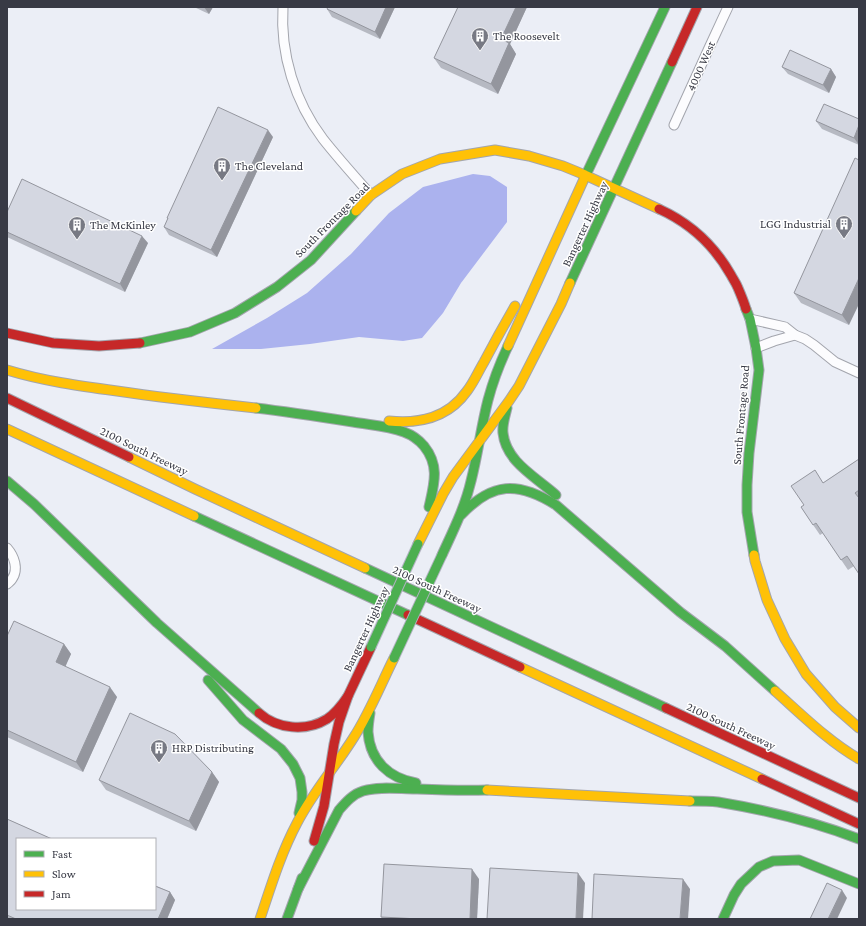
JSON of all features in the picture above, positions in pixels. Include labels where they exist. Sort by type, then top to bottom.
[{"type":"main road","name":"Bangerter Highway","points":[[260,919],[280,863],[297,822],[312,797],[355,736],[371,707],[442,555],[458,518],[470,482],[482,424],[502,359],[585,175],[665,7]]},
{"type":"main road","name":"Bangerter Highway","points":[[287,919],[320,823],[339,722],[348,696],[418,544],[443,494],[453,477],[519,386],[548,330],[697,7]]},
{"type":"main road","name":"South Frontage Road","points":[[7,333],[52,343],[99,346],[143,342],[190,332],[235,313],[276,287],[311,260],[371,195],[402,174],[440,159],[467,154],[495,150],[529,156],[563,166],[666,212],[690,227],[709,244],[724,263],[738,287],[750,319],[759,370],[749,453],[747,512],[755,561],[767,600],[785,639],[806,674],[835,707],[859,728]]},
{"type":"main road","points":[[289,412],[313,410],[409,422],[424,421],[434,418],[454,406],[465,394],[473,381],[568,212]]},
{"type":"main road","points":[[7,370],[74,385],[188,401],[289,412],[394,429],[408,433],[416,438],[428,451],[435,471],[434,488],[418,544]]},
{"type":"main road","name":"2100 South Freeway","points":[[7,398],[195,489],[859,798]]},
{"type":"main road","points":[[509,401],[503,431],[506,446],[514,459],[520,466],[554,493],[680,612]]},
{"type":"main road","points":[[7,429],[859,824]]},
{"type":"main road","points":[[7,481],[34,504],[157,623],[259,714],[280,725],[291,728],[302,727],[326,720],[336,712],[348,696]]},
{"type":"main road","points":[[458,518],[476,501],[496,490],[518,488],[537,493],[546,498],[680,612],[725,646],[816,729],[845,751],[859,759]]},
{"type":"main road","points":[[157,623],[234,711],[281,749],[293,764],[300,778],[302,792],[302,800],[297,822]]},
{"type":"main road","points":[[371,707],[368,729],[370,744],[373,752],[386,770],[394,776],[411,783],[493,790],[717,802],[781,815],[859,839]]},
{"type":"main road","points":[[298,889],[339,810],[349,798],[359,792],[382,788],[461,791],[493,790]]},
{"type":"main road","points":[[723,919],[741,884],[759,867],[773,862],[799,860],[859,884]]},
{"type":"street","points":[[282,7],[284,43],[288,66],[297,94],[312,122],[323,138],[371,195]]},
{"type":"street","name":"4000 West","points":[[674,125],[728,7]]},
{"type":"street","points":[[750,319],[785,327],[795,335],[809,342],[834,362],[859,373]]},
{"type":"street","points":[[756,348],[795,335]]},
{"type":"street","points":[[7,548],[15,561],[15,570],[12,579],[7,584]]},
{"type":"water","points":[[473,174],[490,176],[507,187],[507,222],[461,283],[443,313],[422,338],[403,341],[359,337],[261,349],[212,349],[267,318],[307,293],[351,254],[389,213],[423,187]]},
{"type":"building","points":[[328,7],[386,7],[375,32],[327,9]]},
{"type":"building","name":"The Roosevelt","points":[[458,7],[516,7],[501,39],[509,43],[491,84],[434,58]]},
{"type":"building","points":[[790,50],[831,69],[823,85],[782,67]]},
{"type":"building","points":[[824,104],[859,119],[859,125],[854,138],[816,121]]},
{"type":"building","name":"The Cleveland","points":[[218,107],[268,130],[211,250],[164,227]]},
{"type":"building","name":"LGG Industrial","points":[[855,158],[859,160],[859,278],[842,315],[794,293]]},
{"type":"building","name":"The McKinley","points":[[22,179],[142,236],[120,284],[7,232],[7,212]]},
{"type":"building","points":[[859,459],[859,490],[855,493],[859,498],[859,574],[847,556],[841,560],[816,523],[813,525],[801,507],[804,505],[791,486],[815,470],[823,483]]},
{"type":"building","points":[[14,621],[64,644],[56,662],[110,687],[76,762],[7,730],[7,636]]},
{"type":"building","name":"HRP Distributing","points":[[130,713],[175,734],[212,772],[189,821],[99,780]]},
{"type":"building","points":[[7,819],[50,838],[16,838],[16,910],[156,910],[156,886],[170,892],[158,919],[16,919],[7,915]]},
{"type":"building","points":[[384,864],[472,869],[470,919],[381,917]]},
{"type":"building","points":[[490,868],[578,873],[576,919],[487,919]]},
{"type":"building","points":[[594,874],[683,879],[680,919],[592,919]]},
{"type":"building","points":[[827,883],[842,890],[828,919],[810,919]]},
{"type":"traffic: fast","points":[[584,179],[665,7]]},
{"type":"traffic: fast","points":[[570,283],[672,62]]},
{"type":"traffic: fast","points":[[140,343],[190,332],[235,313],[277,287],[311,260],[356,211]]},
{"type":"traffic: fast","points":[[746,309],[750,319],[759,370],[749,453],[747,485],[747,512],[754,555]]},
{"type":"traffic: fast","points":[[442,555],[458,519],[468,491],[488,400],[497,372],[508,346]]},
{"type":"traffic: fast","points":[[256,408],[385,427],[413,436],[429,453],[434,468],[434,483],[429,507]]},
{"type":"traffic: fast","points":[[507,408],[503,433],[505,443],[510,452],[523,468],[556,495]]},
{"type":"traffic: fast","points":[[7,481],[34,504],[157,623],[259,713]]},
{"type":"traffic: fast","points":[[461,515],[472,504],[495,491],[517,489],[542,497],[556,505],[680,612],[725,646],[775,691]]},
{"type":"traffic: fast","points":[[194,516],[408,615]]},
{"type":"traffic: fast","points":[[371,647],[418,544]]},
{"type":"traffic: fast","points":[[394,658],[442,555]]},
{"type":"traffic: fast","points":[[365,568],[666,708]]},
{"type":"traffic: fast","points":[[208,680],[243,720],[281,749],[293,764],[300,778],[302,792],[299,813]]},
{"type":"traffic: fast","points":[[370,713],[368,732],[373,752],[377,760],[389,772],[397,777],[416,783]]},
{"type":"traffic: fast","points":[[298,889],[339,810],[356,794],[369,789],[383,788],[487,790]]},
{"type":"traffic: fast","points":[[690,801],[718,802],[772,813],[825,827],[859,839]]},
{"type":"traffic: fast","points":[[723,919],[741,884],[759,867],[773,861],[799,860],[859,884]]},
{"type":"traffic: fast","points":[[287,919],[302,878]]},
{"type":"traffic: slow","points":[[356,211],[371,195],[402,174],[440,159],[495,150],[529,156],[563,166],[659,209]]},
{"type":"traffic: slow","points":[[508,346],[584,179]]},
{"type":"traffic: slow","points":[[418,544],[453,477],[519,386],[561,304],[570,283]]},
{"type":"traffic: slow","points":[[389,421],[400,422],[422,420],[451,408],[474,381],[515,306]]},
{"type":"traffic: slow","points":[[7,370],[75,385],[256,408]]},
{"type":"traffic: slow","points":[[7,429],[194,516]]},
{"type":"traffic: slow","points":[[129,457],[365,568]]},
{"type":"traffic: slow","points":[[754,555],[767,600],[785,639],[806,674],[835,707],[859,728]]},
{"type":"traffic: slow","points":[[260,919],[272,882],[291,834],[310,801],[360,727],[394,658]]},
{"type":"traffic: slow","points":[[520,667],[762,779]]},
{"type":"traffic: slow","points":[[775,691],[826,736],[859,759]]},
{"type":"traffic: slow","points":[[487,790],[690,801]]},
{"type":"traffic: jam","points":[[672,62],[697,7]]},
{"type":"traffic: jam","points":[[659,209],[691,228],[717,254],[737,286],[746,309]]},
{"type":"traffic: jam","points":[[7,333],[53,343],[99,346],[140,343]]},
{"type":"traffic: jam","points":[[7,398],[129,457]]},
{"type":"traffic: jam","points":[[408,615],[520,667]]},
{"type":"traffic: jam","points":[[314,841],[324,806],[339,722],[348,696],[371,647]]},
{"type":"traffic: jam","points":[[259,713],[274,723],[292,727],[310,726],[330,717],[339,709],[348,696]]},
{"type":"traffic: jam","points":[[666,708],[859,798]]},
{"type":"traffic: jam","points":[[762,779],[859,824]]},
{"type":"place","name":"The Roosevelt","points":[[480,51]]},
{"type":"place","name":"The Cleveland","points":[[222,181]]},
{"type":"place","name":"LGG Industrial","points":[[844,239]]},
{"type":"place","name":"The McKinley","points":[[77,240]]},
{"type":"place","name":"HRP Distributing","points":[[159,763]]}]
